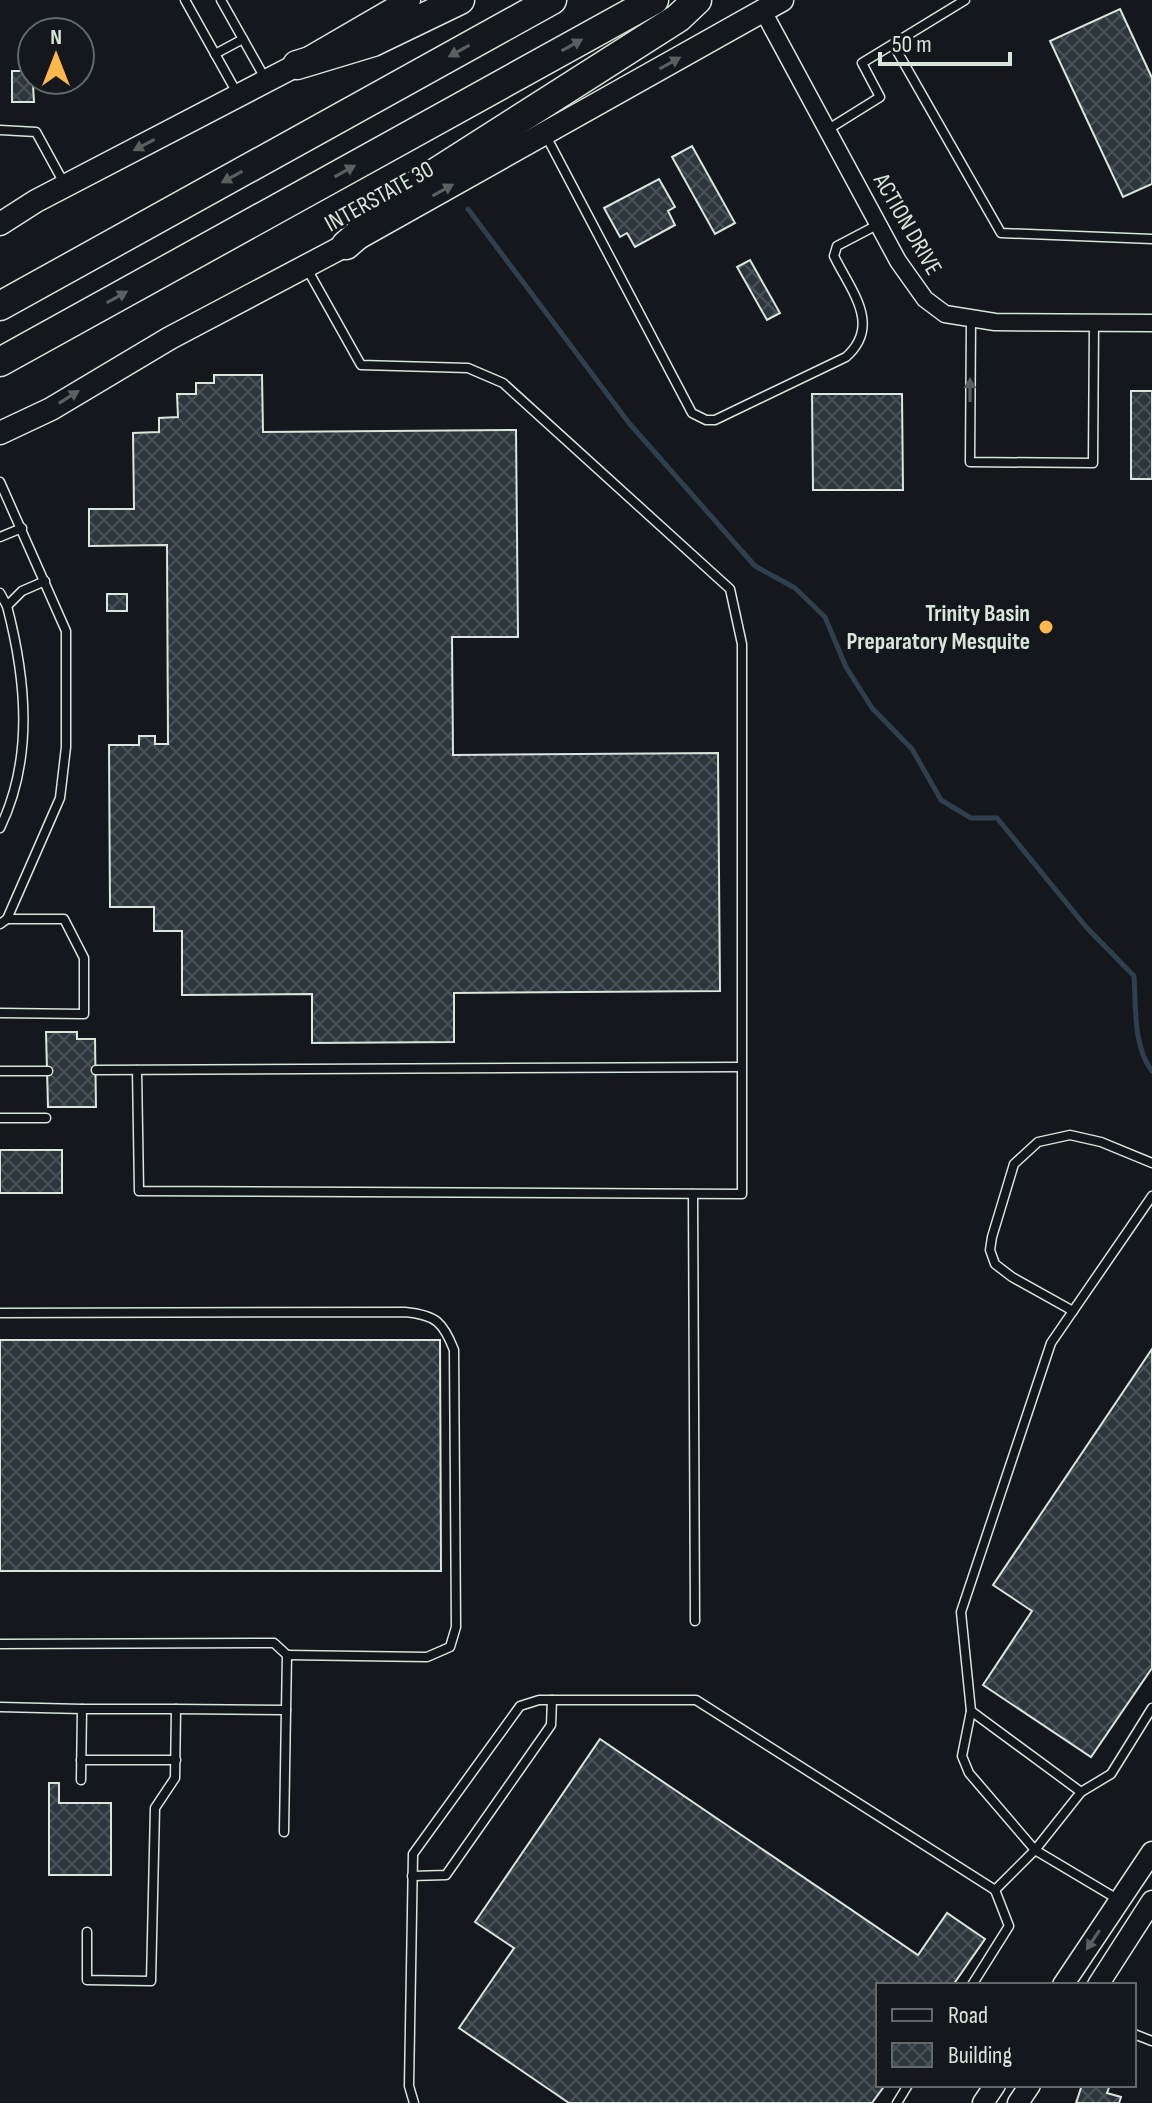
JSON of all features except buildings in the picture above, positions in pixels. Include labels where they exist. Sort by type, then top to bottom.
[{"type":"highway","points":[[297,65],[373,42],[460,0]]},
{"type":"highway","points":[[0,306],[552,0]]},
{"type":"highway","points":[[0,362],[654,0]]},
{"type":"highway","points":[[346,245],[413,187],[678,18],[697,0]]},
{"type":"main road","points":[[0,224],[297,65],[409,0]]},
{"type":"main road","name":"INTERSTATE 30","points":[[0,433],[51,409],[170,338],[346,245],[772,6]]},
{"type":"street","name":"ACTION DRIVE","points":[[772,6],[827,130],[898,261],[925,299],[945,314],[995,322],[1152,323]]},
{"type":"street","points":[[1064,1983],[1152,1852]]},
{"type":"street","points":[[1099,1983],[1152,1901]]},
{"type":"lane","points":[[185,0],[239,96]]},
{"type":"lane","points":[[221,0],[266,81]]},
{"type":"lane","points":[[827,130],[880,97],[862,63],[965,0]]},
{"type":"lane","points":[[215,54],[243,39]]},
{"type":"lane","points":[[893,44],[1001,233],[1152,239]]},
{"type":"lane","points":[[0,130],[36,132],[66,186]]},
{"type":"lane","points":[[545,133],[692,413],[706,420],[715,420],[846,357],[856,348],[862,336],[863,316],[834,256],[835,250],[837,246],[879,224]]},
{"type":"lane","points":[[137,1070],[139,1191],[742,1194],[742,644],[730,589],[503,383],[468,368],[361,365],[305,266]]},
{"type":"lane","points":[[971,319],[970,462],[1093,463],[1094,323]]},
{"type":"lane","points":[[0,482],[66,631],[66,747],[60,798],[4,921],[64,919],[84,958],[84,1014],[0,1013]]},
{"type":"lane","points":[[0,537],[22,528]]},
{"type":"lane","points":[[7,606],[22,591],[45,581]]},
{"type":"lane","points":[[0,593],[7,606],[18,654],[24,725],[22,757],[15,789],[0,828]]},
{"type":"lane","points":[[96,1070],[740,1067]]},
{"type":"lane","points":[[0,1071],[48,1071]]},
{"type":"lane","points":[[0,1118],[46,1118]]},
{"type":"lane","points":[[1073,1311],[995,1264],[990,1250],[992,1237],[1014,1164],[1038,1142],[1070,1135],[1101,1142],[1152,1163]]},
{"type":"lane","points":[[693,1194],[695,1621]]},
{"type":"lane","points":[[1119,1901],[1035,1850],[969,1773],[962,1756],[971,1711],[961,1612],[1051,1343],[1152,1196]]},
{"type":"lane","points":[[0,1313],[405,1312],[430,1315],[447,1331],[454,1350],[456,1627],[450,1647],[427,1657],[287,1655],[274,1643],[0,1644]]},
{"type":"lane","points":[[284,1832],[287,1655]]},
{"type":"lane","points":[[414,2103],[409,2086],[413,1854],[520,1706],[539,1700],[696,1700],[995,1890],[1009,1926],[973,1983]]},
{"type":"lane","points":[[412,1876],[446,1875],[551,1725],[552,1700]]},
{"type":"lane","points":[[0,1707],[286,1710]]},
{"type":"lane","points":[[995,1890],[1035,1850],[1081,1792],[1111,1774],[1152,1708]]},
{"type":"lane","points":[[81,1780],[82,1709]]},
{"type":"lane","points":[[87,1932],[87,1980],[151,1981],[155,1808],[175,1778],[176,1709]]},
{"type":"lane","points":[[971,1711],[1081,1792]]},
{"type":"lane","points":[[81,1760],[176,1760]]},
{"type":"waterway","points":[[468,209],[629,423],[755,566],[795,588],[825,617],[846,667],[872,708],[912,749],[941,800],[971,818],[997,818],[1087,928],[1134,976],[1138,1038],[1152,1071]]},
{"type":"place","name":"Trinity Basin Preparatory Mesquite","points":[[1046,627]]}]
